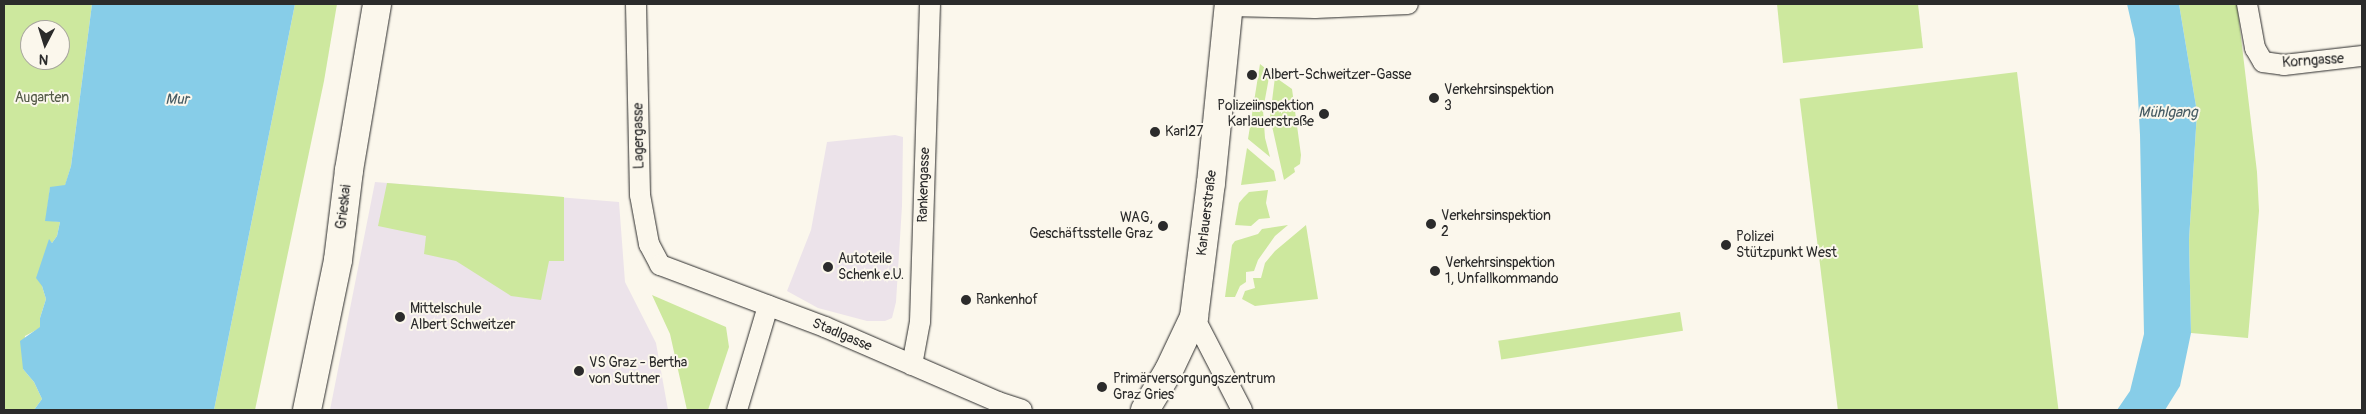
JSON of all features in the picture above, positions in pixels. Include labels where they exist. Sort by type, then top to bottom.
[{"type":"main road","name":"Grieskai","points":[[308,410],[338,260],[349,170],[378,4]]},
{"type":"main road","name":"Karlauerstraße","points":[[1145,410],[1169,370],[1194,317],[1211,183],[1229,5]]},
{"type":"street","name":"Lagergasse","points":[[636,4],[640,195],[649,244],[660,265]]},
{"type":"street","name":"Rankengasse","points":[[912,365],[920,322],[930,4]]},
{"type":"street","points":[[1229,5],[1315,8],[1408,4]]},
{"type":"street","name":"Korngasse","points":[[2247,4],[2255,48],[2263,62],[2284,65],[2362,56]]},
{"type":"street","name":"Stadlgasse","points":[[660,265],[825,327],[998,402],[1022,410]]},
{"type":"street","points":[[737,410],[768,306]]},
{"type":"street","points":[[1194,317],[1242,410]]},
{"type":"shaded area","points":[[895,135],[903,137],[902,206],[896,302],[892,318],[885,321],[867,321],[818,308],[787,291],[811,230],[827,142]]},
{"type":"shaded area","points":[[375,182],[619,202],[625,282],[656,343],[668,410],[330,410]]},
{"type":"green space","name":"Augarten","points":[[4,4],[92,4],[71,166],[65,186],[50,188],[46,220],[60,222],[57,236],[52,243],[49,240],[42,286],[46,299],[40,318],[40,328],[25,336],[23,369],[34,382],[42,399],[34,410],[4,410]]},
{"type":"green space","points":[[295,4],[337,4],[324,81],[255,410],[214,410]]},
{"type":"green space","points":[[1777,4],[1918,4],[1923,48],[1783,63]]},
{"type":"green space","points":[[2179,4],[2237,4],[2257,172],[2259,211],[2248,338],[2191,333],[2189,240],[2197,112]]},
{"type":"green space","points":[[1260,64],[1270,72],[1263,110],[1265,138],[1270,157],[1248,139]]},
{"type":"green space","points":[[2017,72],[2058,409],[1838,410],[1800,99]]},
{"type":"green space","points":[[1275,77],[1292,89],[1301,155],[1300,164],[1294,168],[1295,172],[1284,180],[1270,117]]},
{"type":"green space","points":[[1247,148],[1274,171],[1276,181],[1241,185]]},
{"type":"green space","points":[[387,183],[564,197],[564,261],[549,261],[541,300],[511,296],[456,261],[424,254],[426,236],[378,226]]},
{"type":"green space","points":[[1268,190],[1266,203],[1270,218],[1259,219],[1251,226],[1235,225],[1239,203],[1244,197],[1249,192]]},
{"type":"green space","points":[[1288,225],[1275,236],[1258,260],[1254,271],[1246,272],[1246,282],[1240,286],[1235,297],[1225,297],[1232,245],[1235,241],[1258,234],[1262,229]]},
{"type":"green space","points":[[1306,225],[1318,299],[1255,306],[1242,299],[1245,291],[1255,288],[1253,278],[1261,278],[1265,263],[1275,251]]},
{"type":"green space","points":[[652,295],[726,327],[729,347],[708,410],[687,410],[670,334]]},
{"type":"green space","points":[[1680,312],[1683,331],[1501,360],[1498,341]]},
{"type":"water","name":"Mur","points":[[92,4],[295,4],[214,410],[34,410],[42,399],[34,382],[23,369],[20,341],[40,327],[40,318],[46,299],[42,286],[36,278],[49,239],[52,243],[57,236],[60,222],[45,221],[50,187],[65,185],[71,166]]},
{"type":"water","name":"Mühlgang","points":[[2127,4],[2179,4],[2197,112],[2189,240],[2191,333],[2180,386],[2165,410],[2117,410],[2130,391],[2144,334],[2140,135],[2135,39]]},
{"type":"place","name":"Albert-Schweitzer-Gasse","points":[[1252,75]]},
{"type":"place","name":"Verkehrsinspektion 3","points":[[1434,98]]},
{"type":"place","name":"Polizeiinspektion Karlauerstraße","points":[[1324,114]]},
{"type":"place","name":"Karl27","points":[[1155,132]]},
{"type":"place","name":"Verkehrsinspektion 2","points":[[1431,224]]},
{"type":"place","name":"WAG, Geschäftsstelle Graz","points":[[1163,226]]},
{"type":"place","name":"Polizei Stützpunkt West","points":[[1726,245]]},
{"type":"place","name":"Autoteile Schenk e.U.","points":[[828,267]]},
{"type":"place","name":"Verkehrsinspektion 1, Unfallkommando","points":[[1435,271]]},
{"type":"place","name":"Rankenhof","points":[[966,300]]},
{"type":"place","name":"Mittelschule Albert Schweitzer","points":[[400,317]]},
{"type":"place","name":"VS Graz - Bertha von Suttner","points":[[579,371]]},
{"type":"place","name":"Primärversorgungszentrum Graz Gries","points":[[1102,387]]}]
